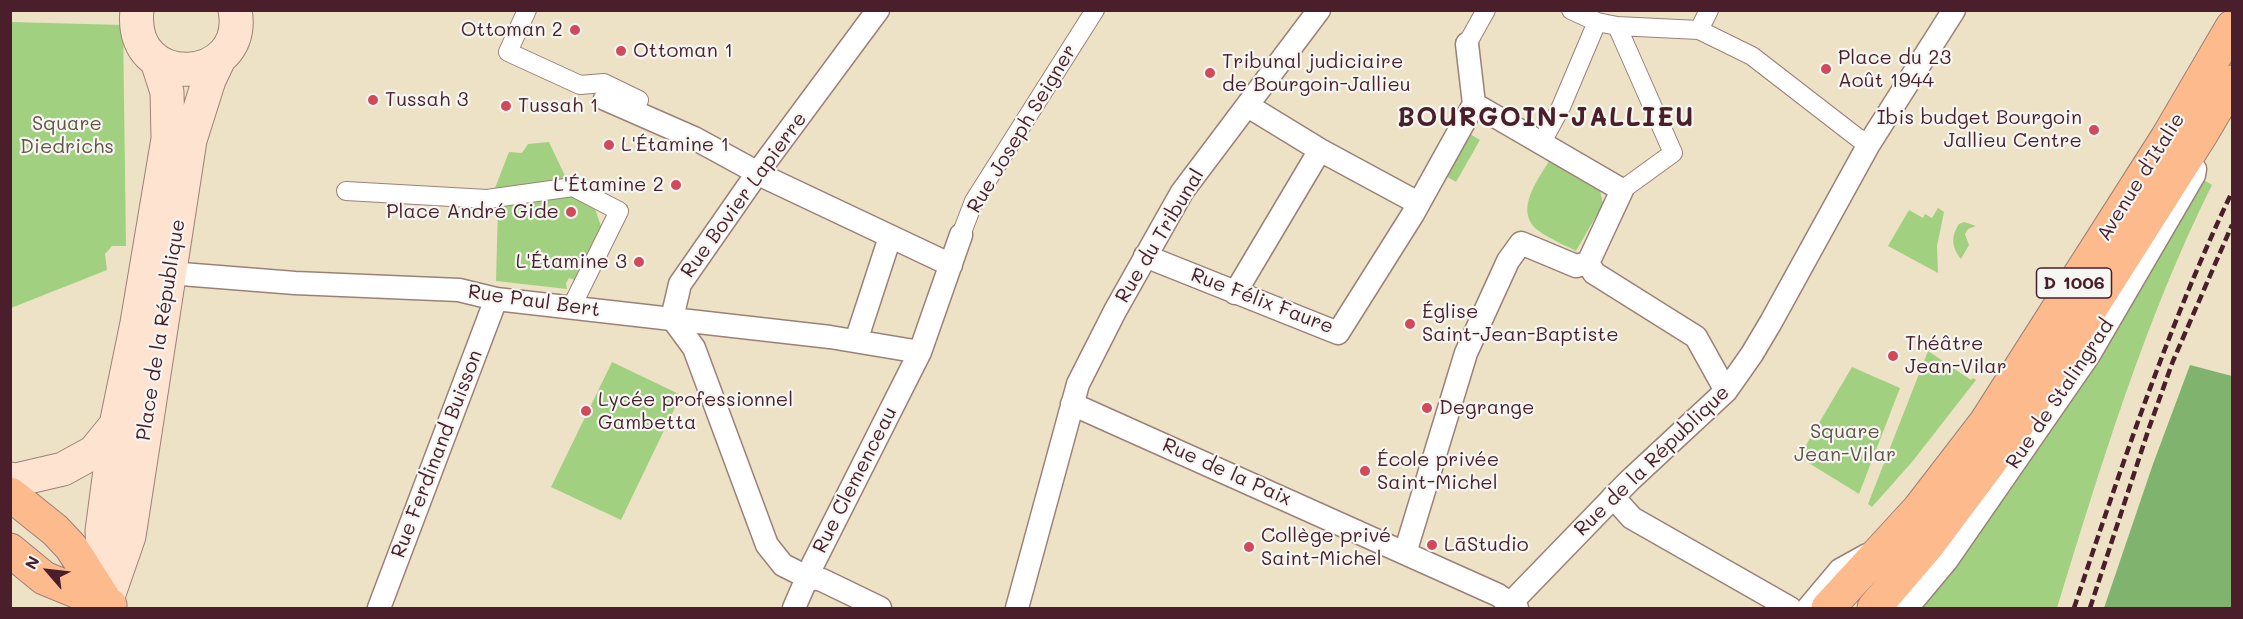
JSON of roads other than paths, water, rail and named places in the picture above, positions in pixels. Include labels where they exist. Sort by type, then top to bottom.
[{"type":"main road","name":"Place de la République","points":[[108,607],[129,536],[158,272],[168,139],[168,92],[157,62],[141,43],[137,10]]},
{"type":"main road","name":"Place de la République","points":[[108,607],[102,531],[117,425],[190,140],[209,80],[219,59],[228,49],[242,15]]},
{"type":"main road","name":"Avenue d'Italie","points":[[1904,540],[1919,508],[1986,422],[2167,138],[2232,27]]},
{"type":"main road","points":[[157,62],[169,68],[195,70],[219,59]]},
{"type":"main road","name":"Avenue d'Italie","points":[[1904,540],[2013,431],[2232,82]]},
{"type":"main road","points":[[10,479],[16,480],[63,469],[94,452],[117,425]]},
{"type":"main road","points":[[10,494],[55,530],[71,547],[108,607]]},
{"type":"main road","name":"D 1006","points":[[1828,609],[1904,540]]},
{"type":"main road","name":"D 1006","points":[[1874,609],[1904,540]]},
{"type":"main road","points":[[10,550],[44,578],[108,607]]},
{"type":"street","points":[[527,10],[508,52],[580,85],[604,83],[639,100]]},
{"type":"street","name":"Rue Bovier Lapierre","points":[[672,318],[680,284],[758,172],[878,10]]},
{"type":"street","name":"Rue Joseph Seigner","points":[[920,352],[974,201],[1095,10]]},
{"type":"street","name":"Rue du Tribunal","points":[[1017,609],[1075,394],[1145,256],[1182,192],[1319,10]]},
{"type":"street","points":[[1248,106],[1320,150],[1418,203],[1474,104],[1467,44],[1486,10]]},
{"type":"street","points":[[1571,10],[1597,22],[1617,26],[1699,30],[1752,56],[1858,138],[1869,144]]},
{"type":"street","points":[[1699,30],[1709,10]]},
{"type":"street","name":"Rue de la République","points":[[1511,607],[1613,497],[1726,391],[1771,322],[1869,144],[1954,10]]},
{"type":"street","points":[[1542,142],[1561,107],[1597,22]]},
{"type":"street","points":[[1588,263],[1622,190],[1673,153],[1617,26]]},
{"type":"street","points":[[605,99],[694,138],[769,179],[951,265]]},
{"type":"street","points":[[1474,104],[1622,190]]},
{"type":"street","name":"Rue de Stalingrad","points":[[1907,609],[1947,560],[2089,355],[2194,175],[2202,133]]},
{"type":"street","points":[[1235,293],[1320,150]]},
{"type":"street","points":[[346,191],[487,200],[573,187],[619,211],[571,308]]},
{"type":"street","name":"Rue Félix Faure","points":[[1145,256],[1338,333],[1418,203]]},
{"type":"street","points":[[856,341],[890,237]]},
{"type":"street","points":[[1405,553],[1466,353],[1508,261],[1521,243],[1576,266],[1588,263]]},
{"type":"street","points":[[1588,263],[1594,273],[1696,337],[1726,391]]},
{"type":"street","name":"Rue Paul Bert","points":[[158,272],[295,283],[459,290],[496,299],[672,318],[856,341],[920,352]]},
{"type":"street","name":"Rue Ferdinand Buisson","points":[[379,609],[496,299]]},
{"type":"street","points":[[672,318],[694,348],[767,545],[783,565],[807,577],[822,580],[880,609]]},
{"type":"street","name":"Rue Clemenceau","points":[[794,609],[807,577],[920,352]]},
{"type":"street","name":"Rue de la Paix","points":[[1075,394],[1405,553],[1498,595],[1511,607]]},
{"type":"street","points":[[1613,497],[1632,518],[1790,609]]},
{"type":"street","points":[[1808,609],[1840,570],[1904,540]]},
{"type":"railway","points":[[2074,608],[2166,346],[2232,192]]},
{"type":"railway","points":[[2090,608],[2173,361],[2232,225]]},
{"type":"place","name":"Ottoman 2","points":[[575,30]]},
{"type":"place","name":"Ottoman 1","points":[[621,51]]},
{"type":"place","name":"Place du 23 Août 1944","points":[[1826,69]]},
{"type":"place","name":"Tribunal judiciaire de Bourgoin-Jallieu","points":[[1210,73]]},
{"type":"place","name":"Tussah 3","points":[[373,100]]},
{"type":"place","name":"Tussah 1","points":[[506,106]]},
{"type":"place","name":"Ibis budget Bourgoin Jallieu Centre","points":[[2094,130]]},
{"type":"place","name":"L'Étamine 1","points":[[609,145]]},
{"type":"place","name":"L'Étamine 2","points":[[676,185]]},
{"type":"place","name":"Place André Gide","points":[[571,212]]},
{"type":"place","name":"L'Étamine 3","points":[[639,262]]},
{"type":"place","name":"Église Saint-Jean-Baptiste","points":[[1410,324]]},
{"type":"place","name":"Théâtre Jean-Vilar","points":[[1893,356]]},
{"type":"place","name":"Degrange","points":[[1427,408]]},
{"type":"place","name":"Lycée professionnel Gambetta","points":[[586,411]]},
{"type":"place","name":"École privée Saint-Michel","points":[[1365,471]]},
{"type":"place","name":"LāStudio","points":[[1432,545]]},
{"type":"place","name":"Collège privé Saint-Michel","points":[[1249,547]]},
{"type":"district","name":"BOURGOIN-JALLIEU","points":[[1546,118]]},
{"type":"park label","name":"Square Diedrichs","points":[[67,136]]},
{"type":"park label","name":"Square Jean-Vilar","points":[[1845,444]]}]
